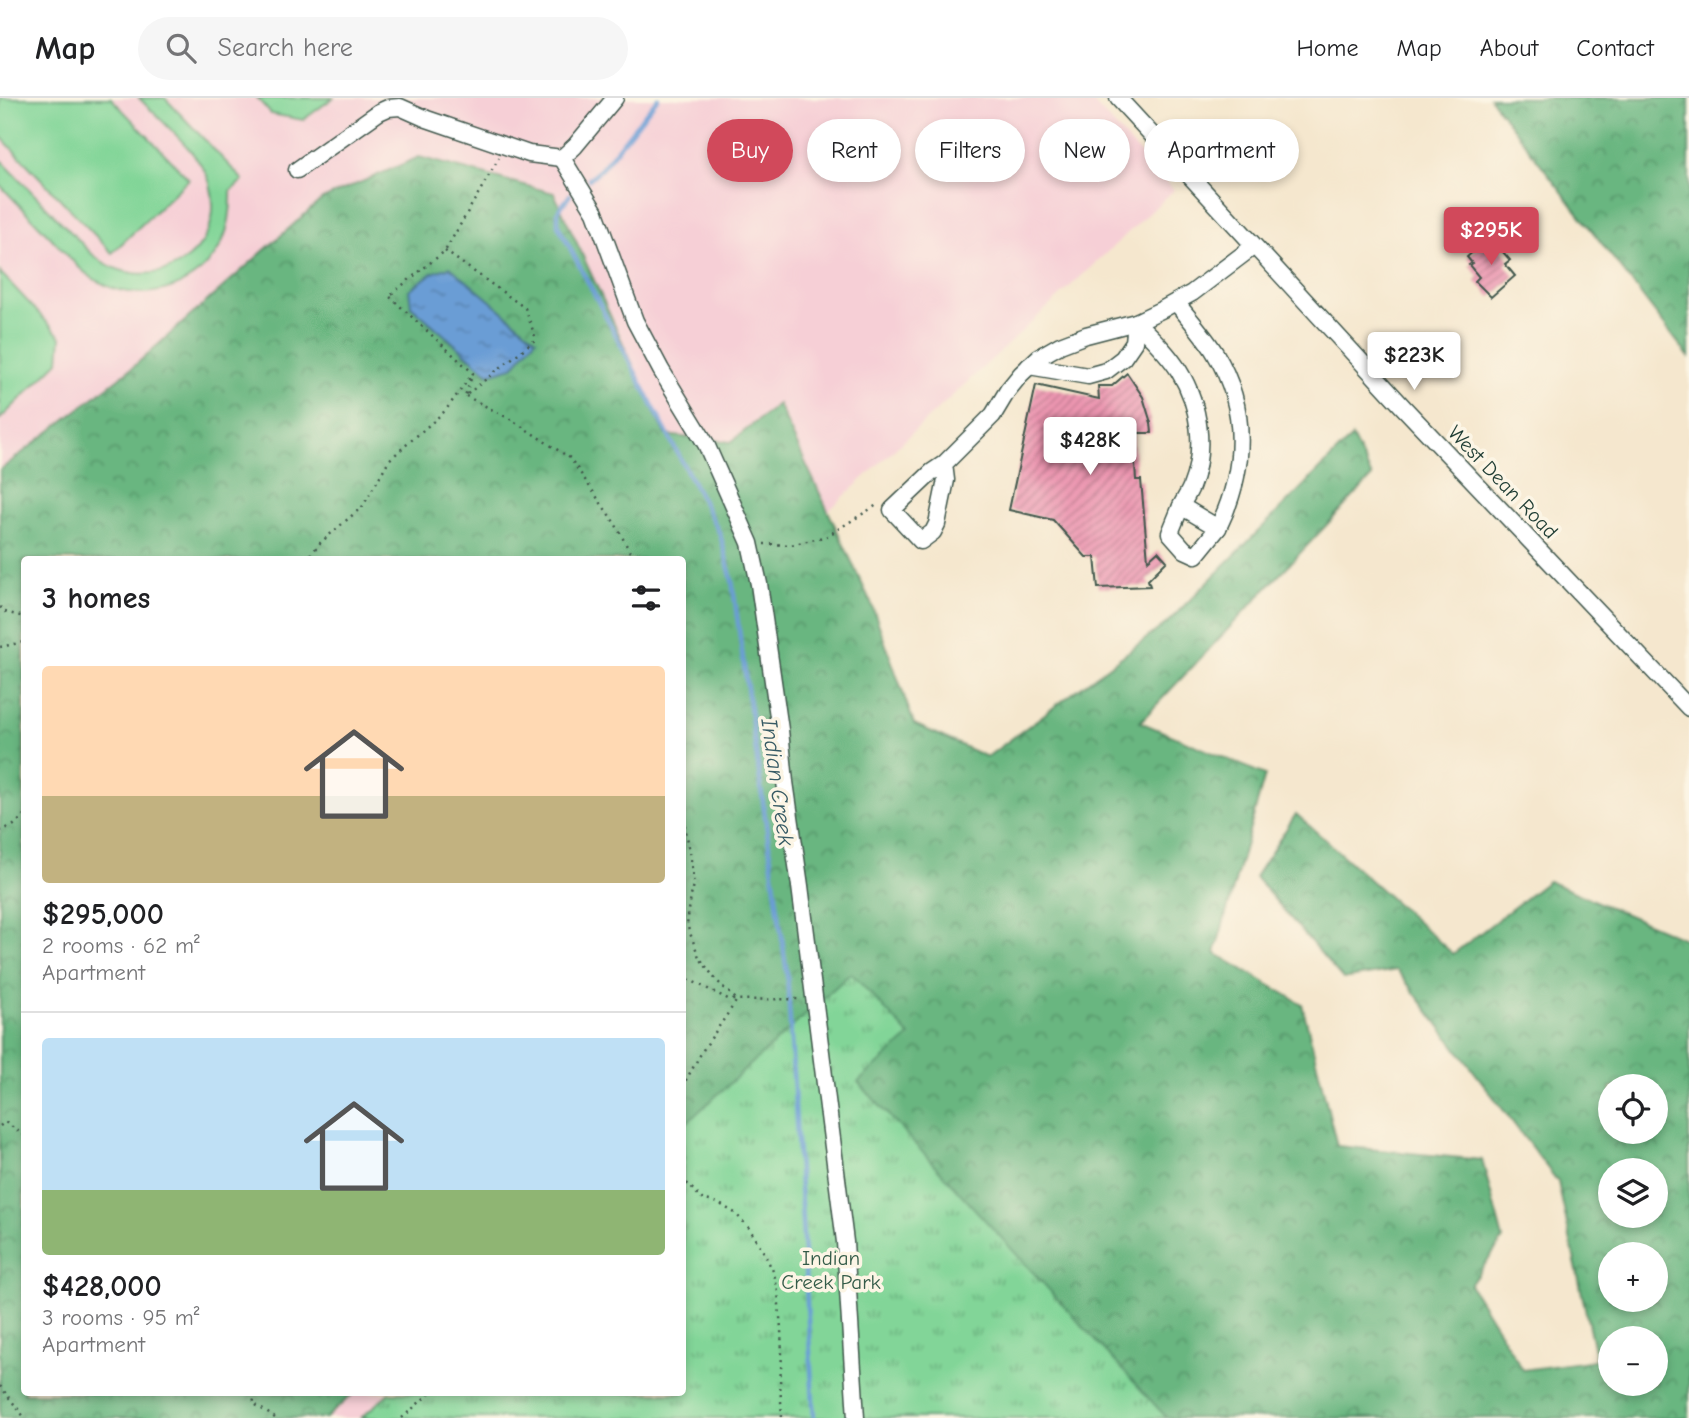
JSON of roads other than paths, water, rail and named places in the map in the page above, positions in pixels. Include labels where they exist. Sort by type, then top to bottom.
[{"type":"street","points":[[297,170],[379,112],[400,107],[529,154],[562,158],[615,98]]},
{"type":"street","name":"West Dean Road","points":[[1118,98],[1404,408],[1689,708]]},
{"type":"street","points":[[562,158],[595,212],[635,321],[706,444],[750,543],[761,598],[780,730],[845,1242],[856,1418]]},
{"type":"street","points":[[944,464],[946,480],[937,524],[933,533],[921,541],[892,510],[944,464],[993,415],[1008,390],[1039,357],[1086,335],[1136,322],[1176,302],[1254,246]]},
{"type":"street","points":[[1136,322],[1179,371],[1189,390],[1196,415],[1200,439],[1198,462],[1191,486],[1170,533],[1185,550],[1196,555],[1218,528],[1228,508],[1237,480],[1240,426],[1235,401],[1215,354],[1176,302]]},
{"type":"street","points":[[1029,366],[1088,376],[1106,371],[1123,358],[1134,342],[1136,322]]},
{"type":"street","points":[[1181,506],[1218,528]]},
{"type":"water","points":[[450,267],[536,339],[513,367],[489,374],[411,306],[409,290],[432,273]]},
{"type":"waterway","name":"Indian Creek","points":[[589,179],[601,169],[658,98]]},
{"type":"waterway","name":"Indian Creek","points":[[570,195],[558,211],[558,225],[720,534],[732,580],[787,974],[814,1418]]},
{"type":"park label","name":"Indian Creek Park","points":[[831,1270]]}]
